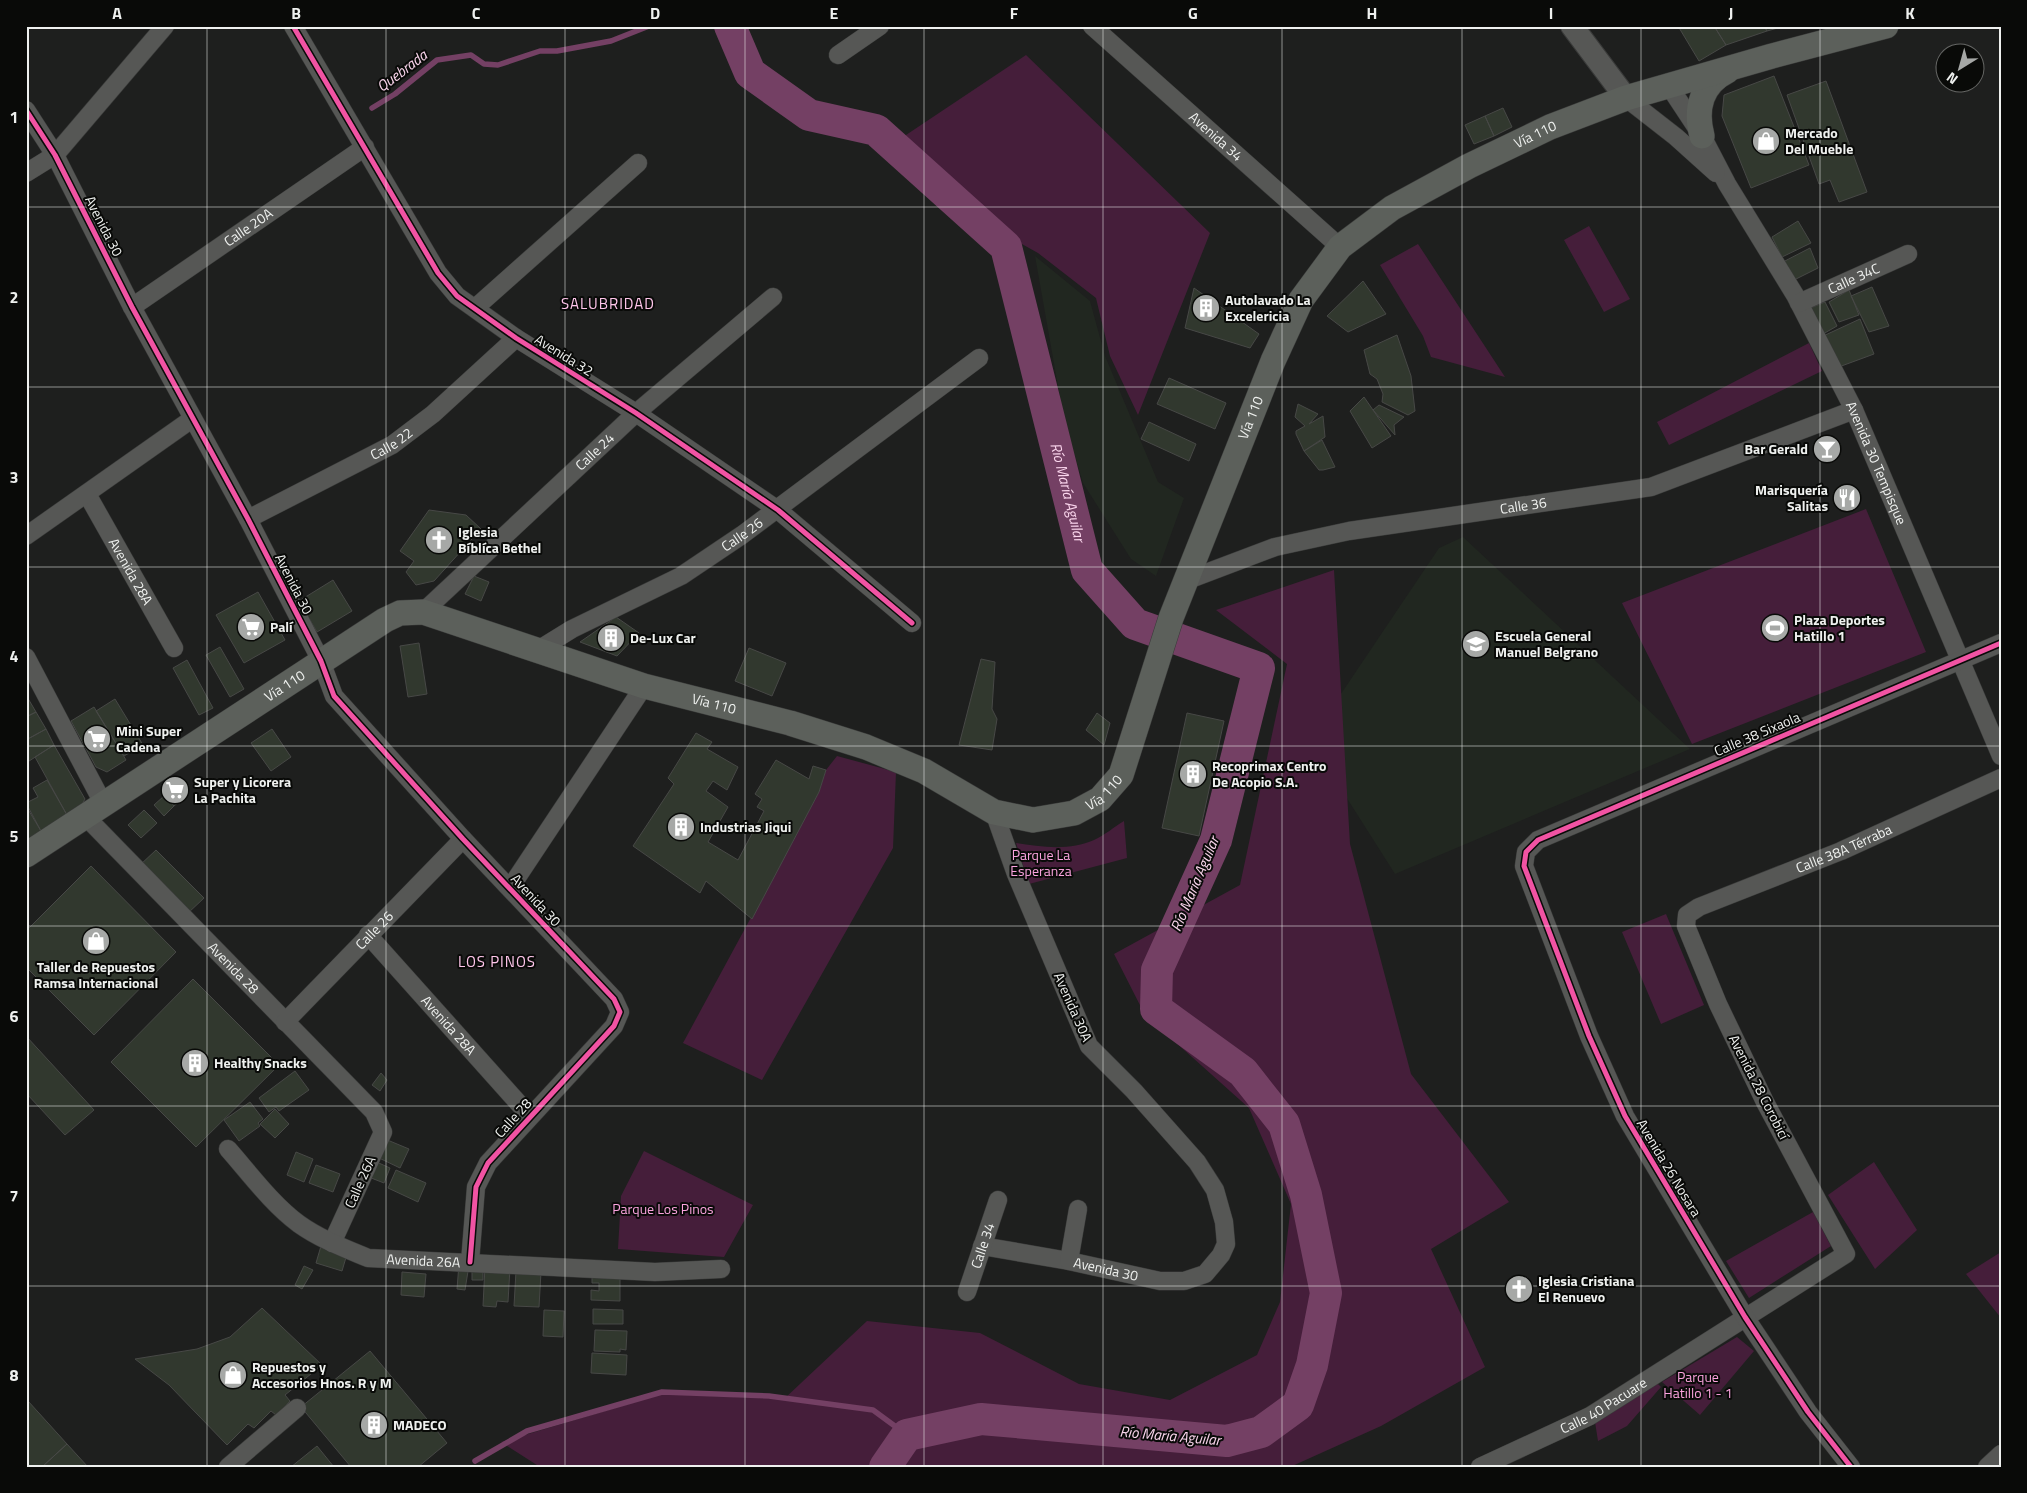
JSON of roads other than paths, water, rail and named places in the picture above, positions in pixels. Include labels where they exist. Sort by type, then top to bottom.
[{"type":"main road","name":"Vía 110","points":[[26,855],[385,620],[400,613],[423,612],[644,686],[790,723],[866,747],[924,771],[994,812],[1033,820],[1074,813],[1100,799],[1121,775],[1171,618],[1273,361],[1301,300],[1340,247],[1392,208],[1469,166],[1550,127],[1626,98],[1886,26]]},
{"type":"main road","points":[[1702,136],[1698,120],[1700,103],[1706,88],[1718,76],[1733,68]]},
{"type":"street","points":[[26,173],[55,154],[165,26]]},
{"type":"street","name":"Avenida 32","points":[[293,26],[438,273],[457,296],[516,338],[636,414],[778,510],[912,624]]},
{"type":"street","points":[[838,55],[880,26]]},
{"type":"street","name":"Avenida 34","points":[[1092,26],[1340,247]]},
{"type":"street","points":[[1572,26],[1626,98]]},
{"type":"street","name":"Avenida 30 Tempisque","points":[[1669,86],[1702,136],[1727,184],[1799,303],[1854,410],[2001,756]]},
{"type":"street","name":"Avenida 30 Tempisque","points":[[1626,98],[1702,160],[1727,184]]},
{"type":"street","name":"Avenida 30","points":[[26,110],[55,154],[132,307],[248,519],[320,661],[334,696],[463,839],[614,999],[620,1012]]},
{"type":"street","name":"Calle 20A","points":[[132,307],[365,147]]},
{"type":"street","points":[[475,308],[638,163]]},
{"type":"street","name":"Calle 34C","points":[[1799,303],[1908,254]]},
{"type":"street","name":"Calle 24","points":[[423,612],[636,414],[773,297]]},
{"type":"street","name":"Calle 22","points":[[248,519],[392,445],[433,414],[516,338]]},
{"type":"street","name":"Calle 26","points":[[538,650],[572,629],[680,576],[778,510],[979,358]]},
{"type":"street","name":"Calle 36","points":[[1185,582],[1274,547],[1340,533],[1651,486],[1854,410]]},
{"type":"street","points":[[26,536],[192,418]]},
{"type":"street","name":"Avenida 28A","points":[[87,494],[174,648]]},
{"type":"street","name":"Calle 38 Sixaola","points":[[1526,852],[1538,840],[2001,643]]},
{"type":"street","name":"Avenida 28","points":[[26,657],[95,811],[285,1022],[380,1120]]},
{"type":"street","points":[[510,888],[644,686]]},
{"type":"street","name":"Calle 38A Térraba","points":[[1687,915],[1699,907],[1841,851],[2001,778]]},
{"type":"street","name":"Avenida 30A","points":[[994,812],[1016,874],[1089,1046],[1134,1092],[1197,1162],[1215,1190],[1224,1222],[1226,1244],[1222,1255]]},
{"type":"street","name":"Calle 26","points":[[285,1022],[463,839]]},
{"type":"street","name":"Avenida 26 Nosara","points":[[1526,852],[1524,866],[1589,1036],[1625,1116],[1745,1317],[1808,1412],[1850,1467]]},
{"type":"street","name":"Avenida 28 Corobicí","points":[[1687,915],[1686,926],[1718,1004],[1764,1102],[1846,1254]]},
{"type":"street","name":"Avenida 28A","points":[[368,935],[530,1116]]},
{"type":"street","name":"Calle 28","points":[[470,1262],[476,1187],[488,1163],[614,1026],[620,1012]]},
{"type":"street","name":"Calle 26A","points":[[332,1243],[383,1132],[380,1120]]},
{"type":"street","name":"Avenida 26A","points":[[228,1149],[263,1189],[298,1224],[332,1243],[368,1258],[655,1272],[720,1269]]},
{"type":"street","name":"Calle 34","points":[[967,1292],[998,1200]]},
{"type":"street","points":[[1069,1261],[1078,1209]]},
{"type":"street","name":"Avenida 30","points":[[982,1246],[1069,1261],[1160,1281],[1184,1281],[1206,1274],[1222,1255]]},
{"type":"street","name":"Calle 40 Pacuare","points":[[1480,1467],[1590,1416],[1846,1254]]},
{"type":"street","points":[[228,1467],[298,1408]]},
{"type":"street","points":[[1987,1467],[2001,1454]]},
{"type":"waterway","name":"Quebrada","points":[[372,108],[395,94],[437,60],[471,55],[484,64],[498,65],[540,51],[557,51],[611,41],[649,26]]},
{"type":"waterway","name":"Río María Aguilar","points":[[730,26],[750,73],[809,115],[876,130],[1006,247],[1087,570],[1135,624],[1259,668],[1216,840],[1157,970],[1156,1009],[1243,1072],[1284,1124],[1306,1195],[1326,1293],[1312,1365],[1298,1405],[1261,1432],[1227,1441],[981,1419],[907,1435],[885,1467]]},
{"type":"waterway","points":[[475,1461],[527,1431],[662,1392],[769,1396],[873,1410],[907,1435]]},
{"type":"place","name":"Mercado Del Mueble","points":[[1766,141]]},
{"type":"place","name":"Autolavado La Excelericia","points":[[1206,308]]},
{"type":"place","name":"Bar Gerald","points":[[1827,449]]},
{"type":"place","name":"Marisquería Salitas","points":[[1847,498]]},
{"type":"place","name":"Iglesia Bíblíca Bethel","points":[[439,540]]},
{"type":"place","name":"Palí","points":[[251,627]]},
{"type":"place","name":"Plaza Deportes Hatillo 1","points":[[1775,628]]},
{"type":"place","name":"De-Lux Car","points":[[611,638]]},
{"type":"place","name":"Escuela General Manuel Belgrano","points":[[1476,644]]},
{"type":"place","name":"Mini Super Cadena","points":[[97,739]]},
{"type":"place","name":"Recoprimax Centro De Acopio S.A.","points":[[1193,774]]},
{"type":"place","name":"Super y Licorera La Pachita","points":[[175,790]]},
{"type":"place","name":"Industrias Jiqui","points":[[681,827]]},
{"type":"place","name":"Taller de Repuestos Ramsa Internacional","points":[[96,941]]},
{"type":"place","name":"Healthy Snacks","points":[[195,1063]]},
{"type":"place","name":"Iglesia Cristiana El Renuevo","points":[[1519,1289]]},
{"type":"place","name":"Repuestos y Accesorios Hnos. R y M","points":[[233,1375]]},
{"type":"place","name":"MADECO","points":[[374,1425]]},
{"type":"district","name":"SALUBRIDAD","points":[[608,304]]},
{"type":"district","name":"LOS PINOS","points":[[497,962]]},
{"type":"park label","name":"Parque La Esperanza","points":[[1041,864]]},
{"type":"park label","name":"Parque Los Pinos","points":[[663,1209]]},
{"type":"park label","name":"Parque Hatillo 1 - 1","points":[[1698,1385]]}]
